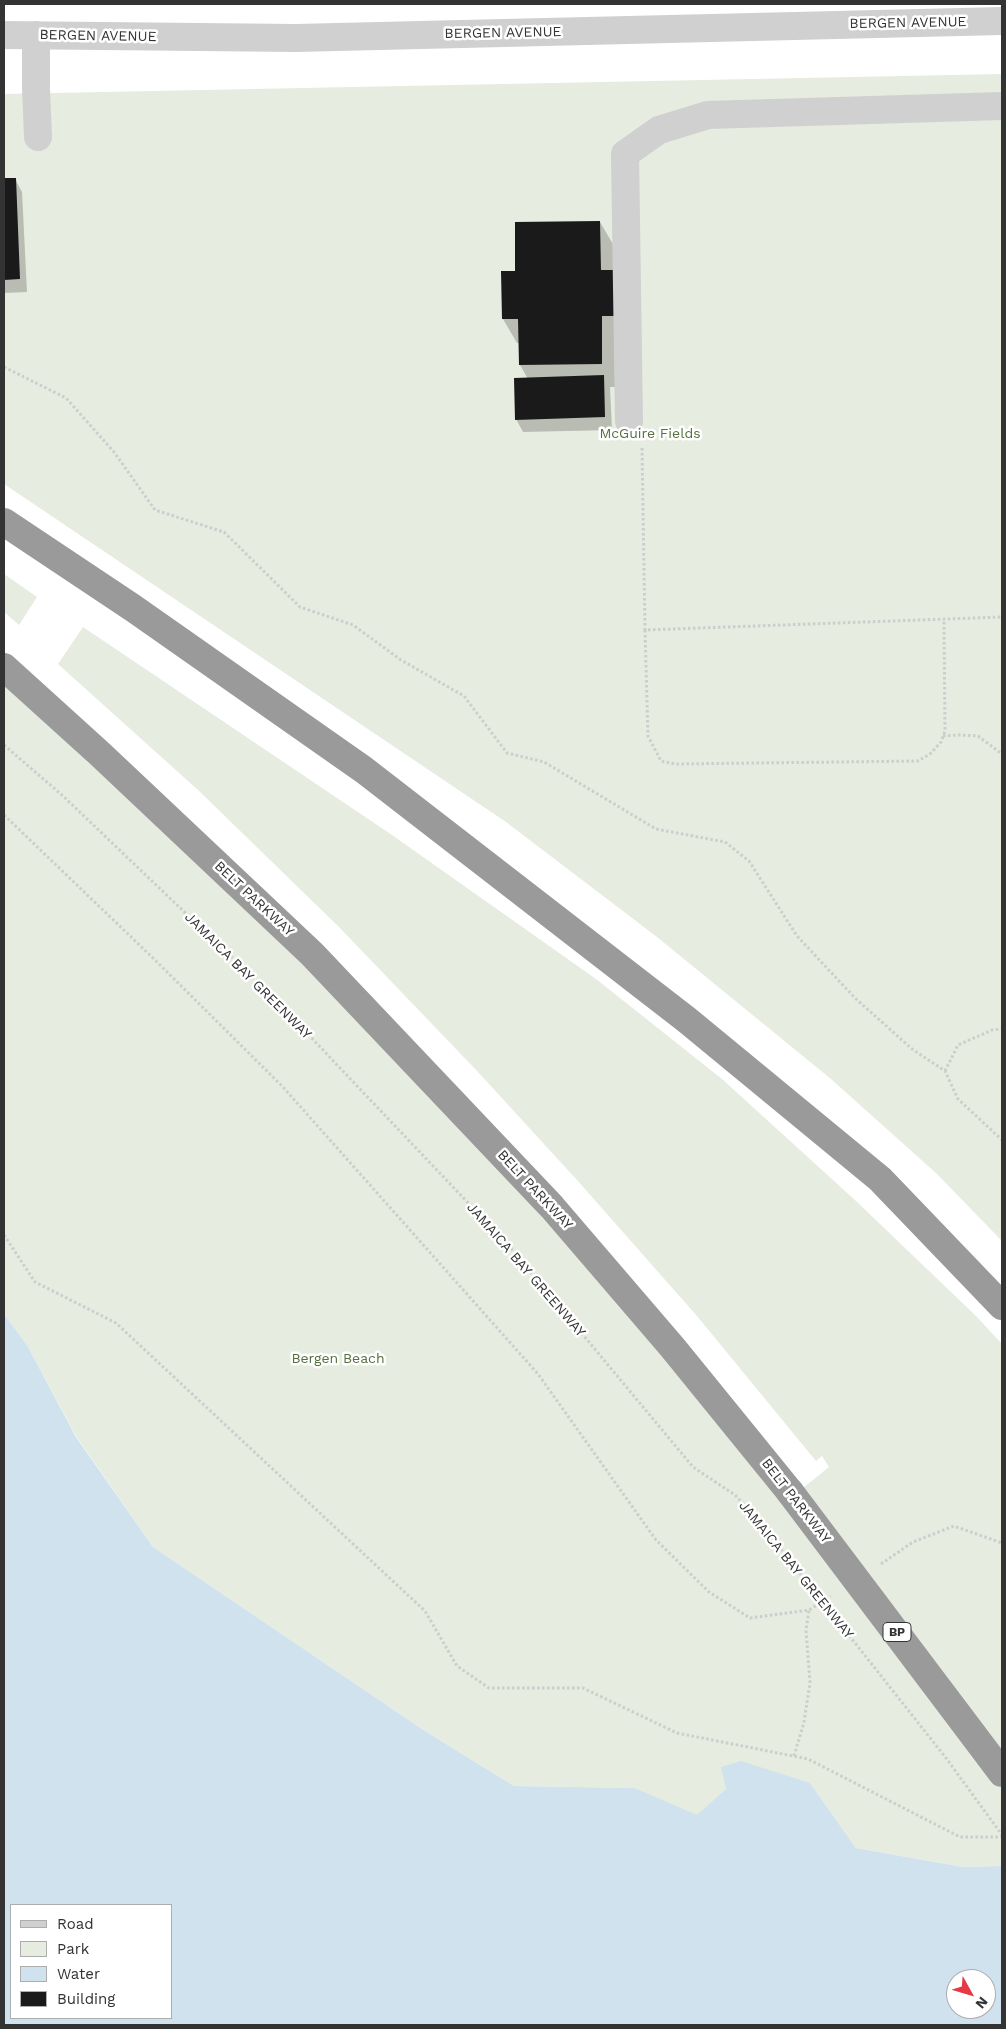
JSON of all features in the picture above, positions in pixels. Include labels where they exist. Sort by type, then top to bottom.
[{"type":"highway","points":[[4,522],[141,613],[364,770],[687,1020],[880,1179],[1002,1306]]},
{"type":"highway","name":"BELT PARKWAY","points":[[4,667],[100,754],[312,954],[552,1207],[673,1348],[790,1492],[1002,1773]]},
{"type":"street","name":"BERGEN AVENUE","points":[[4,34],[296,38],[1002,21]]},
{"type":"street","points":[[36,35],[38,137]]},
{"type":"street","points":[[629,421],[626,154],[659,130],[708,114],[1002,106]]},
{"type":"path","points":[[4,367],[66,398],[114,452],[155,510],[224,532],[300,607],[353,625],[401,660],[464,696],[507,753],[544,762],[656,829],[725,842],[749,861],[797,936],[855,998],[912,1050],[945,1071],[958,1099],[1002,1140]]},
{"type":"path","points":[[629,421],[642,429],[648,736],[661,761],[674,764],[918,761],[930,754],[941,742],[945,731],[944,620]]},
{"type":"path","points":[[645,630],[1002,617]]},
{"type":"path","points":[[943,736],[978,736],[1002,754]]},
{"type":"path","name":"JAMAICA BAY GREENWAY","points":[[4,745],[63,796],[266,990],[509,1246],[693,1466],[736,1495],[754,1514],[940,1751],[1002,1836]]},
{"type":"path","points":[[4,814],[282,1086],[538,1374],[656,1540],[709,1592],[750,1618],[809,1610],[833,1595]]},
{"type":"path","points":[[945,1071],[958,1045],[992,1030],[1002,1029]]},
{"type":"path","points":[[4,1235],[35,1282],[116,1323],[426,1610],[457,1666],[489,1688],[583,1688],[677,1733],[808,1759],[960,1837],[1002,1836]]},
{"type":"path","points":[[873,1568],[913,1542],[954,1526],[1002,1543]]},
{"type":"path","points":[[794,1756],[804,1722],[810,1684],[806,1630],[809,1610]]},
{"type":"green space","name":"McGuire Fields","points":[[1002,74],[1002,1241],[937,1174],[831,1079],[657,937],[506,822],[4,484],[4,94]]},
{"type":"green space","points":[[4,574],[37,597],[19,625],[4,612]]},
{"type":"green space","name":"Bergen Beach","points":[[83,627],[392,835],[596,979],[722,1079],[856,1201],[976,1316],[1002,1344],[1002,1866],[963,1867],[856,1848],[810,1783],[726,1789],[697,1816],[635,1788],[514,1786],[425,1731],[153,1547],[76,1436],[27,1345],[4,1314],[4,667],[312,954],[793,1496],[829,1467],[822,1456],[816,1461],[697,1316],[577,1180],[478,1072],[339,927],[198,790],[58,664]]},
{"type":"water","points":[[4,1314],[27,1345],[76,1437],[153,1547],[425,1731],[514,1786],[635,1788],[697,1815],[726,1789],[721,1767],[741,1761],[810,1783],[856,1848],[963,1867],[1002,1866],[1002,2025],[4,2025]]},
{"type":"building","points":[[4,178],[16,178],[20,279],[4,280]]},
{"type":"building","points":[[600,221],[601,270],[618,270],[619,316],[602,316],[602,364],[519,365],[518,319],[502,319],[501,271],[515,271],[515,222]]},
{"type":"building","points":[[604,375],[605,417],[515,420],[514,378]]}]
